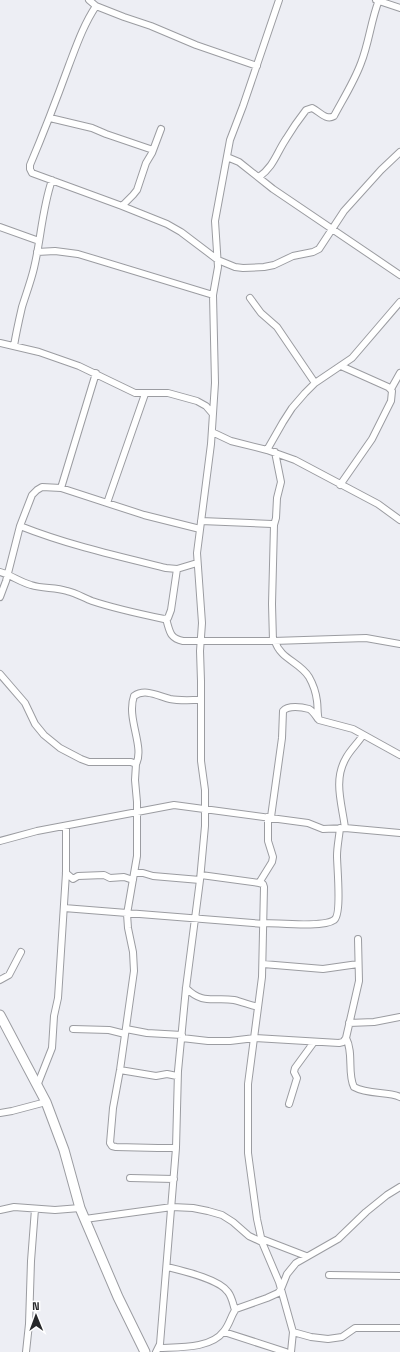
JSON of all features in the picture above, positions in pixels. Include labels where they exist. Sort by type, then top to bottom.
[{"type":"main road","points":[[0,1015],[46,1102],[64,1150],[80,1208],[118,1297],[145,1352]]},
{"type":"street","points":[[89,0],[96,6],[196,45],[257,66]]},
{"type":"street","points":[[157,1350],[160,1344],[168,1267],[176,1148],[177,1076],[186,988],[196,918],[206,809],[201,761],[200,651],[202,623],[196,553],[212,432],[215,372],[213,295],[218,267],[215,222],[230,140],[279,0]]},
{"type":"street","points":[[259,177],[271,166],[285,140],[306,110],[312,108],[328,118],[334,116],[348,92],[361,63],[378,0],[400,8]]},
{"type":"street","points":[[96,6],[78,40],[50,118],[30,165],[32,173],[122,206],[181,232],[218,260],[228,265],[243,268],[264,267],[274,265],[294,256],[317,251],[322,247],[332,229],[347,208],[381,170],[400,152]]},
{"type":"street","points":[[50,118],[92,128],[153,150]]},
{"type":"street","points":[[122,206],[136,190],[161,129]]},
{"type":"street","points":[[227,157],[239,162],[273,189],[400,275]]},
{"type":"street","points":[[14,346],[37,252],[47,194],[52,180]]},
{"type":"street","points":[[0,226],[39,241]]},
{"type":"street","points":[[37,252],[55,251],[78,254],[213,295]]},
{"type":"street","points":[[250,298],[260,313],[277,327],[315,384]]},
{"type":"street","points":[[267,450],[292,408],[315,384],[352,358],[400,302]]},
{"type":"street","points":[[0,343],[62,360],[96,373],[135,393],[168,393],[178,395],[202,403],[212,413]]},
{"type":"street","points":[[341,366],[391,389]]},
{"type":"street","points":[[60,488],[96,373]]},
{"type":"street","points":[[340,485],[372,439],[391,401],[391,389],[400,373]]},
{"type":"street","points":[[107,503],[145,394]]},
{"type":"street","points":[[212,432],[231,440],[275,452],[309,466],[340,485],[378,504],[400,520]]},
{"type":"street","points":[[275,452],[281,482],[277,498],[276,518],[274,525],[272,604],[274,641],[281,653],[304,671],[309,677],[317,699],[318,718]]},
{"type":"street","points":[[0,597],[8,574],[20,526],[32,495],[42,487],[60,488],[144,515],[200,528]]},
{"type":"street","points":[[201,521],[274,525]]},
{"type":"street","points":[[20,526],[78,546],[156,565],[177,569],[197,564]]},
{"type":"street","points":[[166,619],[168,618],[171,610],[177,569]]},
{"type":"street","points":[[0,572],[8,574],[19,581],[36,587],[58,588],[91,601],[166,619]]},
{"type":"street","points":[[166,619],[170,633],[176,639],[183,641],[274,641],[366,638],[400,644]]},
{"type":"street","points":[[2,678],[24,703],[44,735],[60,748],[89,762],[130,762],[136,764]]},
{"type":"street","points":[[176,1148],[135,1148],[111,1145],[114,1108],[134,971],[133,952],[127,914],[137,856],[137,802],[135,780],[136,764],[139,752],[132,718],[134,696],[139,694],[148,693],[170,699],[201,700]]},
{"type":"street","points":[[259,883],[272,862],[273,857],[268,841],[269,817],[282,738],[284,709],[290,707],[309,710],[318,718],[327,723],[347,726],[400,755]]},
{"type":"street","points":[[64,908],[264,924],[311,925],[327,923],[335,920],[338,907],[337,856],[343,828],[338,778],[346,757],[363,735]]},
{"type":"street","points":[[137,802],[150,809]]},
{"type":"street","points":[[0,841],[37,831],[174,805],[308,823],[323,829],[343,828],[400,833]]},
{"type":"street","points":[[37,1086],[52,1048],[52,1031],[58,998],[66,873],[66,826]]},
{"type":"street","points":[[66,873],[73,879],[78,876],[104,875],[110,878],[134,877],[143,873],[153,876],[200,877],[263,884],[263,964],[255,1038],[248,1084],[248,1153],[257,1219],[262,1240],[281,1289],[293,1332],[291,1352]]},
{"type":"street","points":[[73,1029],[126,1031],[223,1041],[255,1038],[314,1042],[343,1042],[346,1038],[359,981],[358,939]]},
{"type":"street","points":[[0,980],[9,976],[21,952]]},
{"type":"street","points":[[263,964],[323,969],[358,964]]},
{"type":"street","points":[[186,988],[194,996],[214,1000],[233,1000],[258,1007]]},
{"type":"street","points":[[349,1023],[374,1022],[400,1017]]},
{"type":"street","points":[[346,1038],[350,1048],[352,1082],[354,1087],[367,1092],[395,1095],[400,1097]]},
{"type":"street","points":[[289,1104],[297,1078],[294,1070],[314,1042]]},
{"type":"street","points":[[120,1070],[156,1076],[167,1074],[177,1076]]},
{"type":"street","points":[[0,1113],[46,1102]]},
{"type":"street","points":[[130,1178],[174,1179]]},
{"type":"street","points":[[157,1350],[199,1345],[206,1343],[224,1332],[235,1310],[274,1295],[281,1289],[284,1279],[296,1264],[306,1256],[338,1239],[366,1212],[400,1187]]},
{"type":"street","points":[[0,1210],[14,1207],[55,1210],[80,1208]]},
{"type":"street","points":[[85,1219],[172,1207],[200,1209],[222,1215],[233,1222],[249,1236],[306,1256]]},
{"type":"street","points":[[26,1352],[29,1324],[31,1261],[35,1209]]},
{"type":"street","points":[[168,1267],[200,1276],[223,1287],[228,1292],[235,1310]]},
{"type":"street","points":[[329,1275],[400,1276]]},
{"type":"street","points":[[293,1332],[311,1337],[328,1339],[342,1337],[355,1328],[400,1328]]},
{"type":"street","points":[[224,1332],[286,1352]]}]
